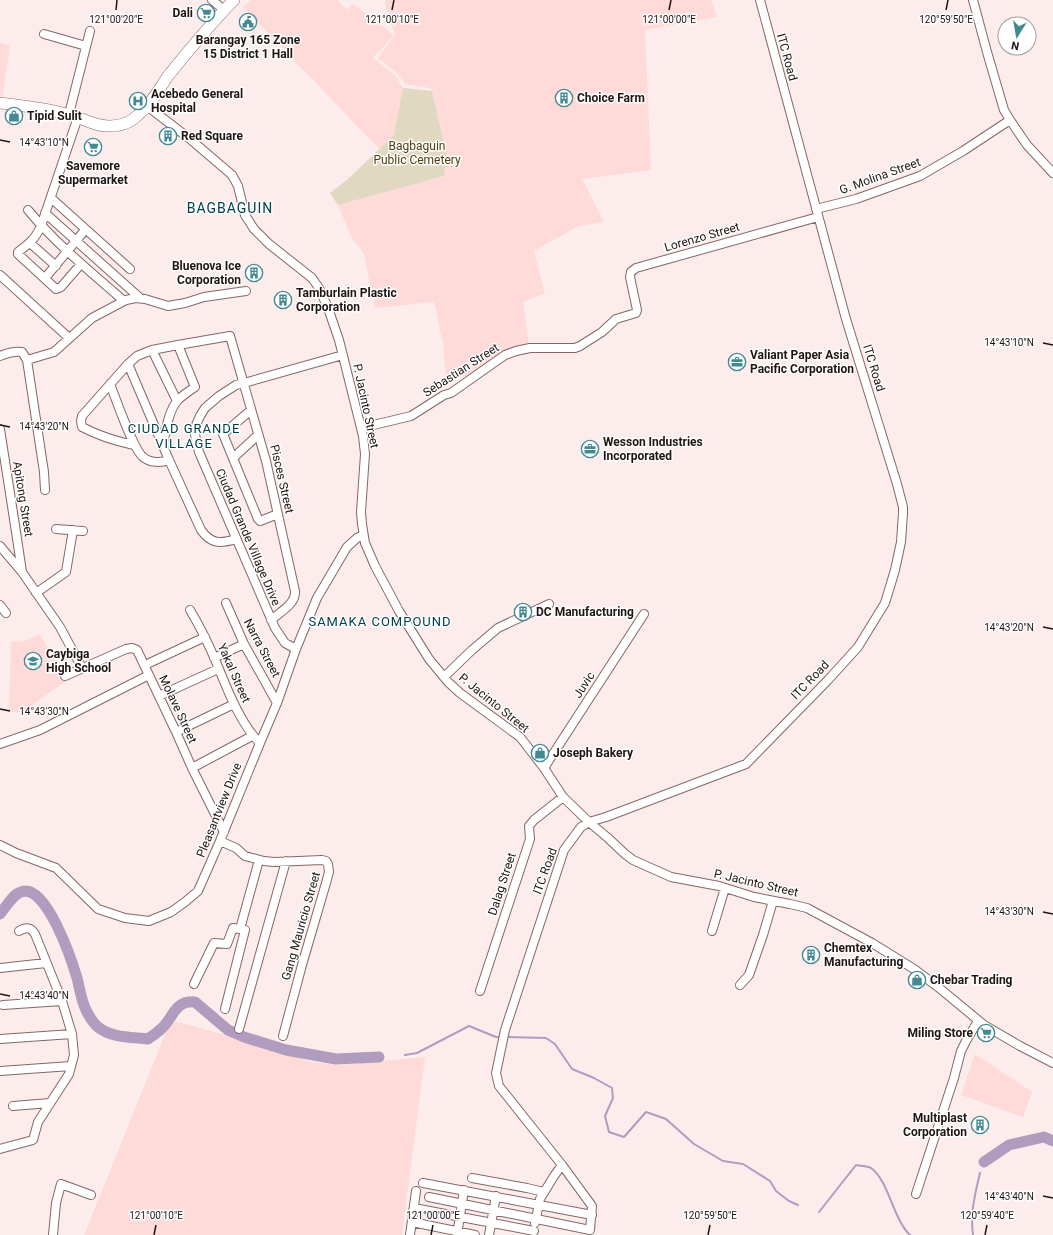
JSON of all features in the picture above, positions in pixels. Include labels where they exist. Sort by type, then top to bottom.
[{"type":"main road","points":[[0,104],[37,108],[73,116],[102,125],[118,125],[130,121],[140,114],[184,57],[234,0]]},
{"type":"street","points":[[212,0],[224,10]]},
{"type":"street","name":"ITC Road","points":[[536,1219],[590,1230],[592,1215],[592,1206],[562,1165],[499,1086],[496,1073],[505,1030],[564,850],[581,827],[589,822],[715,777],[746,764],[858,647],[885,603],[895,570],[901,542],[903,507],[846,319],[760,0]]},
{"type":"street","points":[[973,0],[1004,110],[1027,145],[1053,173]]},
{"type":"street","points":[[81,264],[59,289],[56,289],[18,254],[18,252],[36,237],[41,226],[73,116],[90,31]]},
{"type":"street","points":[[44,34],[86,46]]},
{"type":"street","name":"P. Jacinto Street","points":[[146,106],[190,139],[232,175],[238,186],[245,215],[254,229],[269,244],[306,272],[315,281],[323,295],[343,355],[361,428],[365,454],[361,512],[365,543],[375,566],[399,611],[429,659],[444,677],[460,693],[520,738],[544,768],[564,797],[589,822],[633,860],[671,877],[725,888],[754,897],[807,908],[872,942],[914,969],[984,1026],[1053,1063]]},
{"type":"street","name":"G. Molina Street","points":[[817,213],[920,176],[963,151],[1010,120]]},
{"type":"street","points":[[50,198],[130,269]]},
{"type":"street","points":[[28,210],[41,226],[81,264],[124,301]]},
{"type":"street","points":[[45,213],[140,298]]},
{"type":"street","name":"Lorenzo Street","points":[[637,310],[630,277],[631,272],[636,268],[817,213]]},
{"type":"street","points":[[45,278],[85,230]]},
{"type":"street","points":[[30,243],[56,266]]},
{"type":"street","points":[[0,275],[70,338]]},
{"type":"street","points":[[26,360],[54,352],[92,318],[124,301],[140,298],[168,306],[185,303],[204,297],[246,291]]},
{"type":"street","name":"Sebastian Street","points":[[361,428],[411,416],[444,395],[451,393],[505,355],[530,348],[574,348],[580,346],[602,332],[616,319],[635,314],[637,310]]},
{"type":"street","name":"Pisces Street","points":[[178,345],[230,336],[266,461],[296,595],[293,602],[271,620]]},
{"type":"street","points":[[134,445],[103,437],[82,427],[82,416],[128,364],[137,356],[152,350],[178,345],[195,387],[177,401],[170,416],[163,445]]},
{"type":"street","points":[[152,350],[177,401]]},
{"type":"street","points":[[0,356],[9,352],[18,351],[22,352],[26,360],[44,472],[45,490]]},
{"type":"street","name":"Ciudad Grande Village Drive","points":[[296,649],[288,646],[282,640],[271,620],[198,452],[195,435],[196,425],[205,408],[219,396],[236,386],[343,355]]},
{"type":"street","points":[[128,364],[169,460],[204,535],[216,542],[236,539]]},
{"type":"street","points":[[110,384],[134,445],[141,456],[145,459],[158,462],[169,460]]},
{"type":"street","points":[[251,410],[223,434],[258,519],[260,521],[278,514]]},
{"type":"street","name":"Apitong Street","points":[[0,429],[22,572]]},
{"type":"street","points":[[233,458],[258,435]]},
{"type":"street","points":[[56,529],[83,531]]},
{"type":"street","points":[[36,593],[66,572],[73,530]]},
{"type":"street","name":"Pleasantview Drive","points":[[0,845],[16,853],[56,868],[98,909],[125,918],[149,921],[171,912],[185,902],[198,890],[224,832],[277,703],[296,649],[317,598],[343,553],[352,542],[363,535]]},
{"type":"street","points":[[0,546],[22,572],[60,627],[82,668]]},
{"type":"street","name":"Narra Street","points":[[226,604],[244,644],[277,703]]},
{"type":"street","points":[[444,677],[498,628],[549,604]]},
{"type":"street","points":[[0,605],[6,612]]},
{"type":"street","name":"Yakal Street","points":[[190,610],[205,637],[234,704],[252,736],[260,743]]},
{"type":"street","name":"Juvic","points":[[544,768],[644,614]]},
{"type":"street","points":[[145,665],[205,637]]},
{"type":"street","points":[[214,658],[244,644]]},
{"type":"street","name":"Molave Street","points":[[65,676],[129,648],[137,650],[192,768],[224,832]]},
{"type":"street","points":[[159,696],[218,669]]},
{"type":"street","points":[[0,744],[40,730],[149,674]]},
{"type":"street","points":[[176,732],[234,704]]},
{"type":"street","points":[[192,768],[252,736]]},
{"type":"street","name":"Dalag Street","points":[[480,991],[530,839],[529,826],[534,820],[564,797]]},
{"type":"street","name":"Gang Mauricio Street","points":[[220,841],[236,848],[246,856],[259,860],[274,862],[322,860],[326,861],[329,867],[326,883],[283,1036]]},
{"type":"street","points":[[240,929],[259,860]]},
{"type":"street","points":[[239,1029],[286,861]]},
{"type":"street","points":[[712,931],[725,888]]},
{"type":"street","points":[[740,985],[749,974],[773,901]]},
{"type":"street","points":[[0,1149],[32,1141],[35,1137],[38,1122],[69,1074],[74,1055],[72,1034],[62,1001],[33,930],[26,928],[19,931]]},
{"type":"street","points":[[194,984],[214,943],[227,944],[233,928],[245,930],[225,1009]]},
{"type":"street","points":[[0,968],[46,963]]},
{"type":"street","points":[[3,1005],[62,1001]]},
{"type":"street","points":[[916,1194],[962,1051],[978,1021]]},
{"type":"street","points":[[0,1039],[72,1034]]},
{"type":"street","points":[[0,1071],[71,1066]]},
{"type":"street","points":[[13,1106],[50,1103]]},
{"type":"street","points":[[414,1208],[533,1233],[540,1199],[562,1165]]},
{"type":"street","points":[[472,1178],[544,1192]]},
{"type":"street","points":[[423,1183],[592,1215]]},
{"type":"street","points":[[53,1235],[56,1203],[61,1184],[91,1195]]},
{"type":"street","points":[[457,1233],[464,1190]]},
{"type":"street","points":[[410,1235],[416,1191]]},
{"type":"street","points":[[489,1235],[496,1196]]},
{"type":"street","points":[[430,1197],[536,1219]]},
{"type":"street","points":[[412,1222],[457,1233],[475,1235]]},
{"type":"shaded area","points":[[251,0],[338,0],[347,10],[353,4],[394,35],[373,58],[395,75],[403,88],[394,135],[379,149],[243,7]]},
{"type":"shaded area","points":[[386,0],[711,0],[717,17],[645,30],[651,170],[582,179],[604,222],[579,226],[534,251],[545,293],[523,302],[529,346],[473,375],[446,378],[443,344],[434,302],[375,308],[364,254],[351,237],[338,205],[444,176],[447,157],[432,91],[430,88],[405,84],[397,73],[378,58],[395,35],[385,5]]},
{"type":"shaded area","points":[[0,43],[10,45],[2,100],[0,100]]},
{"type":"shaded area","name":"Caybiga High School","points":[[40,634],[66,681],[22,712],[9,712],[11,642],[25,641]]},
{"type":"shaded area","points":[[171,1020],[255,1043],[311,1062],[340,1065],[425,1057],[402,1235],[84,1235]]},
{"type":"shaded area","name":"Multiplast Corporation","points":[[975,1054],[1032,1092],[1023,1117],[961,1095]]},
{"type":"green space","name":"Bagbaguin Public Cemetery","points":[[403,88],[432,91],[447,157],[444,176],[338,205],[330,193],[348,179],[394,135]]},
{"type":"waterway","points":[[0,914],[12,898],[21,892],[30,892],[40,899],[48,910],[64,941],[87,1012],[96,1025],[103,1031],[115,1035],[148,1039],[165,1025],[178,1007],[188,1002],[195,1002],[228,1030],[244,1037],[286,1050],[336,1059],[379,1057]]},
{"type":"waterway","points":[[405,1055],[417,1053],[469,1026],[496,1037],[500,1037]]},
{"type":"waterway","points":[[507,1037],[546,1038],[555,1044],[572,1069],[594,1078],[612,1088],[613,1098],[605,1116],[609,1132],[624,1137],[646,1112],[666,1119],[694,1144],[723,1161],[743,1164],[770,1181],[776,1191],[789,1201],[798,1205]]},
{"type":"waterway","points":[[984,1162],[1009,1145],[1044,1137],[1053,1141]]},
{"type":"waterway","points":[[819,1212],[856,1165],[868,1167],[877,1174],[882,1182],[899,1220],[910,1235]]},
{"type":"waterway","points":[[973,1235],[973,1211],[980,1173]]},
{"type":"place","name":"Dali","points":[[206,13]]},
{"type":"place","name":"Barangay 165 Zone 15 District 1 Hall","points":[[248,22]]},
{"type":"place","name":"Choice Farm","points":[[564,98]]},
{"type":"place","name":"Acebedo General Hospital","points":[[138,101]]},
{"type":"place","name":"Tipid Sulit","points":[[14,116]]},
{"type":"place","name":"Red Square","points":[[168,136]]},
{"type":"place","name":"Savemore Supermarket","points":[[93,147]]},
{"type":"place","name":"Bluenova Ice Corporation","points":[[254,273]]},
{"type":"place","name":"Tamburlain Plastic Corporation","points":[[283,300]]},
{"type":"place","name":"Valiant Paper Asia Pacific Corporation","points":[[737,362]]},
{"type":"place","name":"Wesson Industries Incorporated","points":[[590,449]]},
{"type":"place","name":"DC Manufacturing","points":[[523,612]]},
{"type":"place","name":"Caybiga High School","points":[[33,661]]},
{"type":"place","name":"Joseph Bakery","points":[[540,753]]},
{"type":"place","name":"Chemtex Manufacturing","points":[[811,955]]},
{"type":"place","name":"Chebar Trading","points":[[917,980]]},
{"type":"place","name":"Miling Store","points":[[986,1033]]},
{"type":"place","name":"Multiplast Corporation","points":[[980,1125]]},
{"type":"district","name":"BAGBAGUIN","points":[[230,208]]},
{"type":"district","name":"CIUDAD GRANDE VILLAGE","points":[[184,436]]},
{"type":"district","name":"SAMAKA COMPOUND","points":[[380,621]]}]
